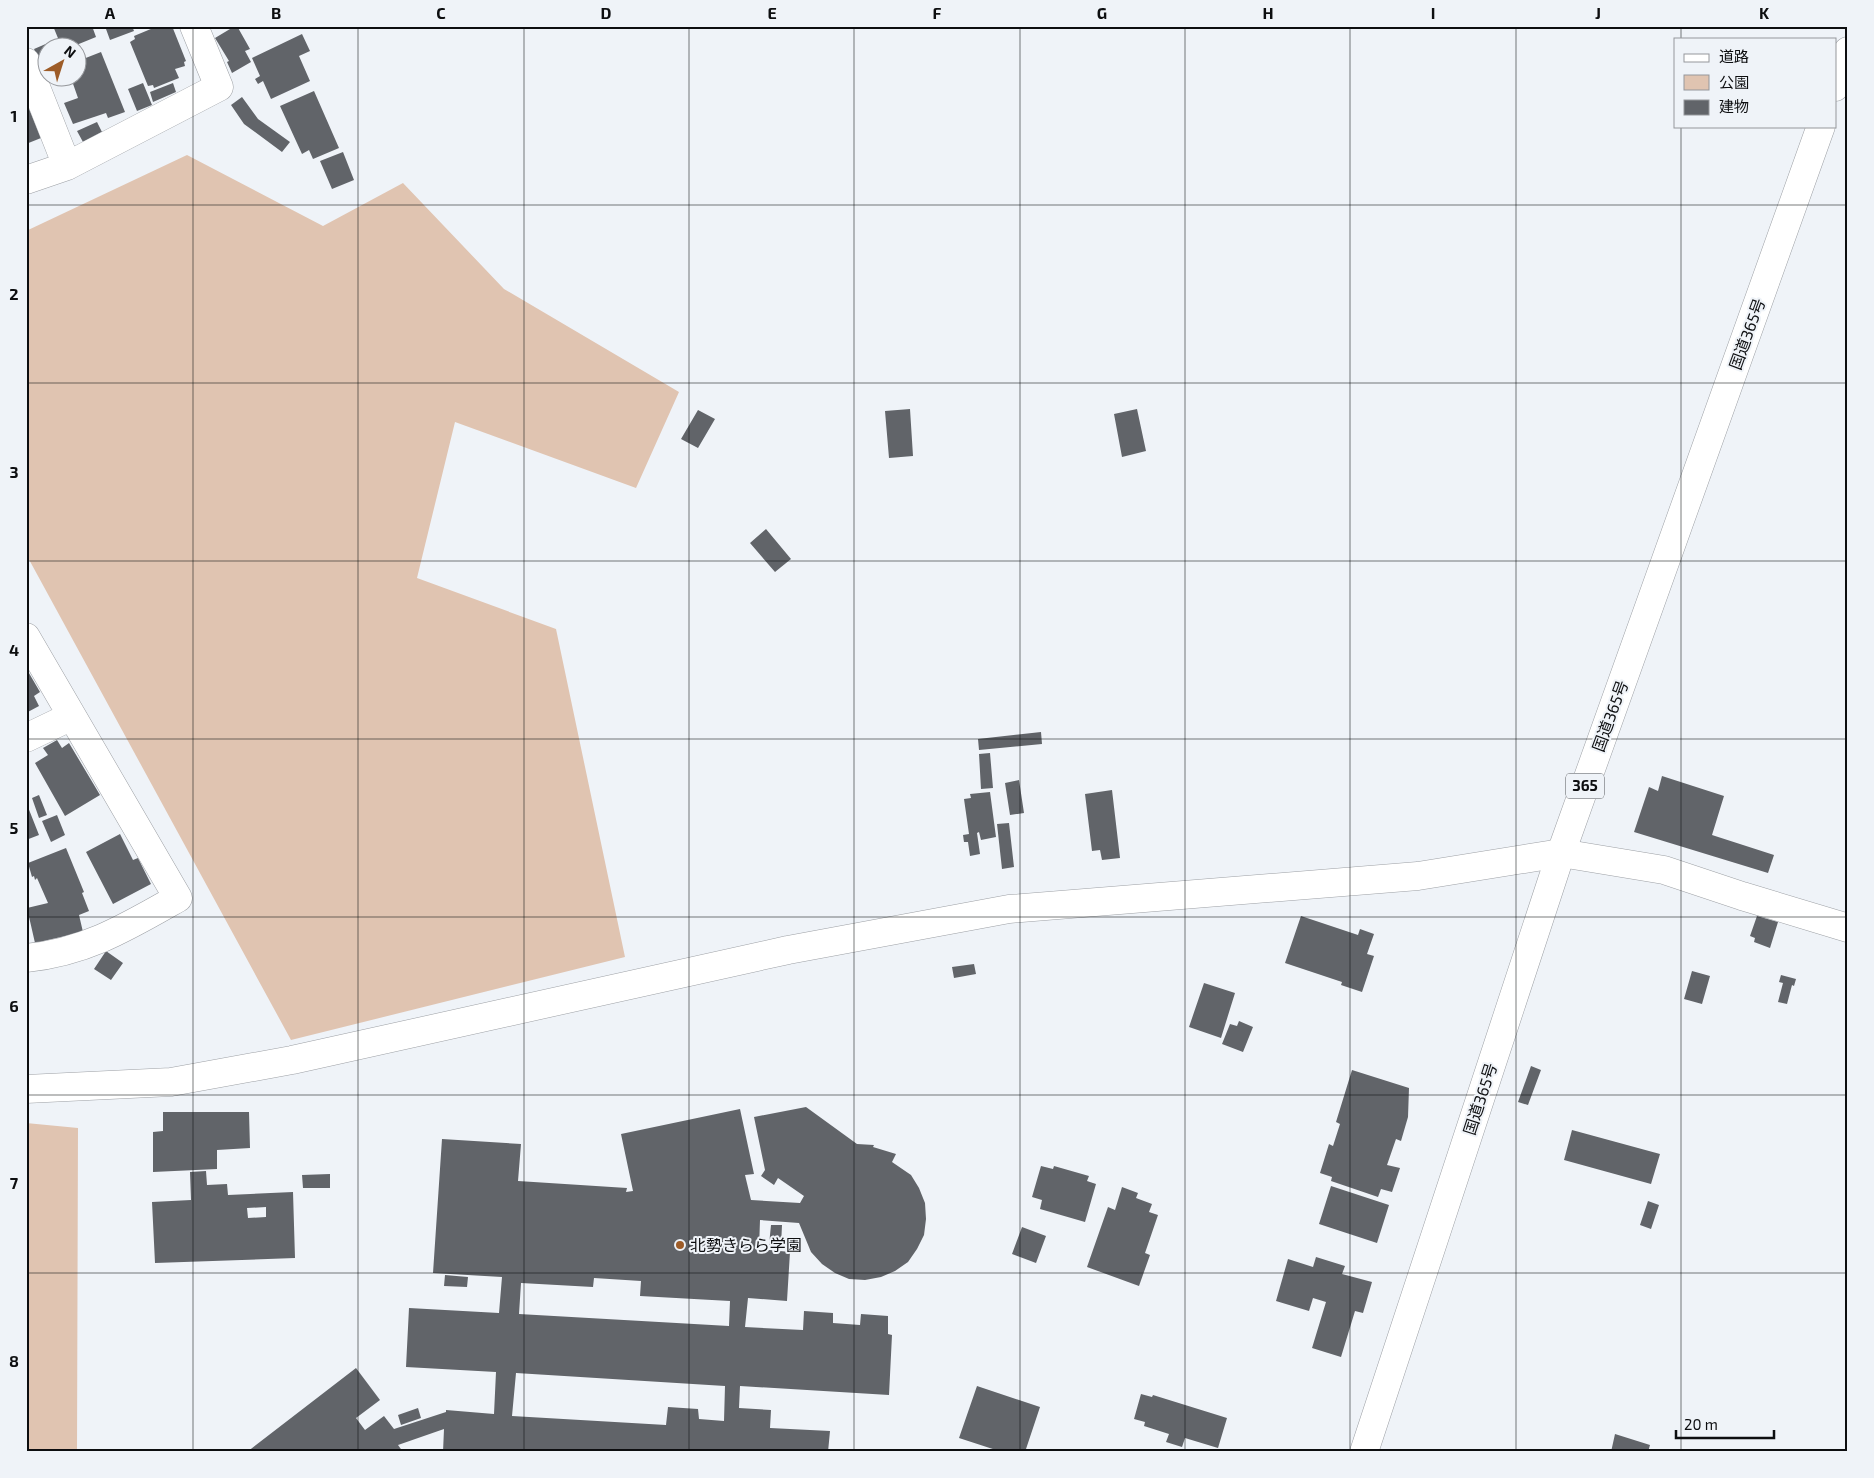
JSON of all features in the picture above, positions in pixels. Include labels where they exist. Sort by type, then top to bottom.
[{"type":"main road","points":[[26,180],[67,166],[219,87],[194,26]]},
{"type":"main road","points":[[1836,84],[1848,51]]},
{"type":"main road","points":[[26,62],[67,166]]},
{"type":"main road","name":"国道365号","points":[[1364,1452],[1561,853],[1820,128]]},
{"type":"main road","points":[[26,637],[178,898],[112,935],[78,948],[26,958]]},
{"type":"main road","points":[[26,738],[72,716]]},
{"type":"main road","points":[[26,1089],[171,1082],[292,1060],[788,950],[1009,909],[1418,876],[1561,853],[1664,870],[1848,928]]},
{"type":"green space","points":[[187,155],[323,226],[403,183],[504,289],[679,392],[636,488],[455,422],[417,578],[556,629],[625,957],[291,1040],[26,554],[26,231]]},
{"type":"green space","points":[[26,1123],[78,1128],[77,1452],[26,1452]]},
{"type":"building","points":[[53,26],[92,26],[96,37],[88,40],[88,38],[58,38]]},
{"type":"building","points":[[114,26],[132,26],[134,31],[110,40],[106,29]]},
{"type":"building","points":[[158,26],[172,26],[186,61],[184,62],[185,66],[175,69],[179,78],[154,88],[153,85],[148,86],[130,42],[135,39],[134,36]]},
{"type":"building","points":[[237,26],[250,49],[245,51],[251,62],[232,73],[227,62],[229,61],[215,38]]},
{"type":"building","points":[[302,34],[310,51],[299,56],[310,81],[271,99],[263,81],[258,84],[255,79],[260,76],[252,58]]},
{"type":"building","points":[[38,47],[38,58],[34,49]]},
{"type":"building","points":[[101,52],[125,112],[108,118],[106,113],[73,124],[64,103],[78,98],[74,88],[88,88],[88,57]]},
{"type":"building","points":[[143,83],[152,105],[137,111],[128,89]]},
{"type":"building","points":[[173,83],[176,92],[153,102],[150,92]]},
{"type":"building","points":[[314,91],[339,148],[313,159],[309,150],[302,154],[280,106]]},
{"type":"building","points":[[242,97],[258,119],[290,142],[282,152],[244,124],[231,105]]},
{"type":"building","points":[[26,101],[41,138],[26,144]]},
{"type":"building","points":[[97,122],[102,132],[83,142],[77,131]]},
{"type":"building","points":[[343,152],[354,180],[332,189],[320,161]]},
{"type":"building","points":[[910,409],[913,456],[889,458],[885,411]]},
{"type":"building","points":[[1137,409],[1146,451],[1122,457],[1114,414]]},
{"type":"building","points":[[698,410],[715,419],[698,448],[681,439]]},
{"type":"building","points":[[766,529],[791,559],[775,572],[750,543]]},
{"type":"building","points":[[26,668],[40,692],[34,696],[39,706],[26,713]]},
{"type":"building","points":[[1041,732],[1042,744],[979,750],[978,739]]},
{"type":"building","points":[[57,740],[62,748],[69,743],[100,795],[65,816],[35,763],[48,755],[43,748]]},
{"type":"building","points":[[990,753],[993,788],[981,789],[979,754]]},
{"type":"building","points":[[1662,776],[1724,796],[1712,835],[1774,855],[1768,873],[1634,832],[1649,787],[1658,791]]},
{"type":"building","points":[[1019,780],[1024,813],[1010,815],[1005,783]]},
{"type":"building","points":[[1112,790],[1120,858],[1102,860],[1100,850],[1092,851],[1085,794]]},
{"type":"building","points":[[990,792],[996,837],[981,840],[979,832],[977,833],[980,854],[970,856],[968,842],[964,842],[963,835],[969,834],[964,799],[971,798],[970,794]]},
{"type":"building","points":[[39,795],[47,815],[39,818],[32,798]]},
{"type":"building","points":[[26,802],[39,835],[26,840]]},
{"type":"building","points":[[57,815],[65,835],[51,842],[42,821]]},
{"type":"building","points":[[1009,823],[1014,867],[1002,869],[997,824]]},
{"type":"building","points":[[120,834],[133,860],[138,858],[151,884],[113,904],[86,852]]},
{"type":"building","points":[[66,848],[84,892],[82,893],[89,911],[79,915],[83,932],[35,943],[27,908],[48,903],[37,878],[35,880],[34,876],[32,877],[28,863]]},
{"type":"building","points":[[1301,916],[1358,935],[1360,929],[1374,934],[1367,954],[1374,956],[1362,992],[1341,985],[1342,982],[1285,963]]},
{"type":"building","points":[[1757,916],[1778,922],[1770,948],[1754,942],[1755,938],[1750,936]]},
{"type":"building","points":[[106,951],[123,963],[111,980],[94,969]]},
{"type":"building","points":[[974,964],[976,974],[954,978],[952,967]]},
{"type":"building","points":[[1692,971],[1710,976],[1702,1004],[1684,999]]},
{"type":"building","points":[[1781,975],[1796,979],[1794,986],[1792,985],[1787,1004],[1778,1002],[1783,983],[1779,982]]},
{"type":"building","points":[[1204,983],[1235,993],[1221,1038],[1189,1027]]},
{"type":"building","points":[[1239,1021],[1253,1027],[1243,1052],[1222,1044],[1230,1024],[1237,1026]]},
{"type":"building","points":[[1531,1066],[1541,1070],[1528,1105],[1518,1102]]},
{"type":"building","points":[[1352,1070],[1409,1088],[1408,1117],[1401,1141],[1396,1139],[1387,1165],[1400,1168],[1392,1192],[1381,1189],[1378,1197],[1331,1181],[1332,1177],[1320,1173],[1329,1144],[1333,1146],[1340,1124],[1336,1122]]},
{"type":"building","points":[[806,1107],[857,1144],[874,1145],[873,1147],[896,1154],[892,1162],[911,1175],[925,1203],[924,1235],[908,1262],[895,1271],[881,1277],[865,1280],[849,1279],[835,1273],[822,1264],[811,1252],[799,1223],[760,1220],[759,1249],[790,1252],[787,1301],[748,1298],[745,1327],[803,1330],[804,1311],[833,1313],[833,1323],[860,1325],[861,1314],[888,1316],[888,1334],[892,1335],[889,1395],[740,1386],[739,1408],[771,1410],[770,1428],[830,1431],[828,1452],[443,1452],[444,1429],[398,1445],[403,1452],[247,1452],[356,1368],[380,1400],[356,1418],[365,1430],[384,1416],[394,1429],[446,1412],[446,1410],[494,1414],[496,1372],[406,1367],[409,1308],[499,1313],[502,1277],[433,1273],[442,1139],[521,1144],[518,1181],[627,1188],[626,1192],[633,1191],[621,1134],[740,1109],[754,1174],[745,1175],[751,1200],[800,1203],[804,1196],[778,1178],[774,1185],[761,1176],[765,1170],[754,1117]],"holes":[[[594,1278],[641,1281],[640,1296],[730,1301],[729,1326],[519,1314],[521,1283],[593,1287]],[[516,1373],[725,1386],[724,1421],[699,1419],[698,1409],[668,1407],[666,1425],[512,1416]]]},
{"type":"building","points":[[163,1112],[249,1112],[250,1148],[217,1150],[217,1169],[153,1172],[153,1132],[163,1131]]},
{"type":"building","points":[[1572,1130],[1660,1154],[1651,1184],[1564,1160]]},
{"type":"building","points":[[1041,1166],[1053,1169],[1054,1166],[1089,1176],[1087,1181],[1096,1184],[1085,1222],[1040,1209],[1042,1200],[1032,1197]]},
{"type":"building","points":[[206,1171],[207,1185],[227,1184],[228,1195],[293,1192],[295,1258],[155,1263],[152,1202],[191,1200],[190,1172]],"holes":[[[266,1207],[266,1217],[248,1218],[247,1208]]]},
{"type":"building","points":[[330,1174],[330,1188],[303,1188],[302,1175]]},
{"type":"building","points":[[1331,1186],[1389,1205],[1377,1243],[1319,1224]]},
{"type":"building","points":[[1122,1187],[1138,1193],[1136,1198],[1152,1204],[1149,1212],[1158,1215],[1145,1253],[1150,1255],[1139,1286],[1087,1267],[1108,1207],[1115,1210]]},
{"type":"building","points":[[1648,1201],[1659,1205],[1651,1229],[1640,1225]]},
{"type":"building","points":[[771,1225],[782,1225],[781,1246],[769,1245]]},
{"type":"building","points":[[1022,1227],[1046,1236],[1036,1263],[1012,1254]]},
{"type":"building","points":[[1316,1257],[1345,1266],[1342,1274],[1372,1282],[1363,1313],[1355,1311],[1341,1357],[1312,1348],[1326,1302],[1313,1298],[1309,1311],[1276,1301],[1288,1259],[1313,1267]]},
{"type":"building","points":[[445,1275],[468,1277],[467,1287],[444,1286]]},
{"type":"building","points":[[977,1386],[1040,1407],[1025,1452],[1002,1452],[959,1438]]},
{"type":"building","points":[[1141,1394],[1152,1397],[1153,1395],[1227,1418],[1218,1448],[1185,1438],[1182,1447],[1166,1442],[1169,1434],[1144,1426],[1145,1422],[1134,1419]]},
{"type":"building","points":[[418,1408],[421,1418],[401,1425],[398,1415]]},
{"type":"building","points":[[1615,1434],[1650,1445],[1648,1452],[1611,1452]]},
{"type":"place","name":"北勢きらら学園","points":[[680,1245]]}]
